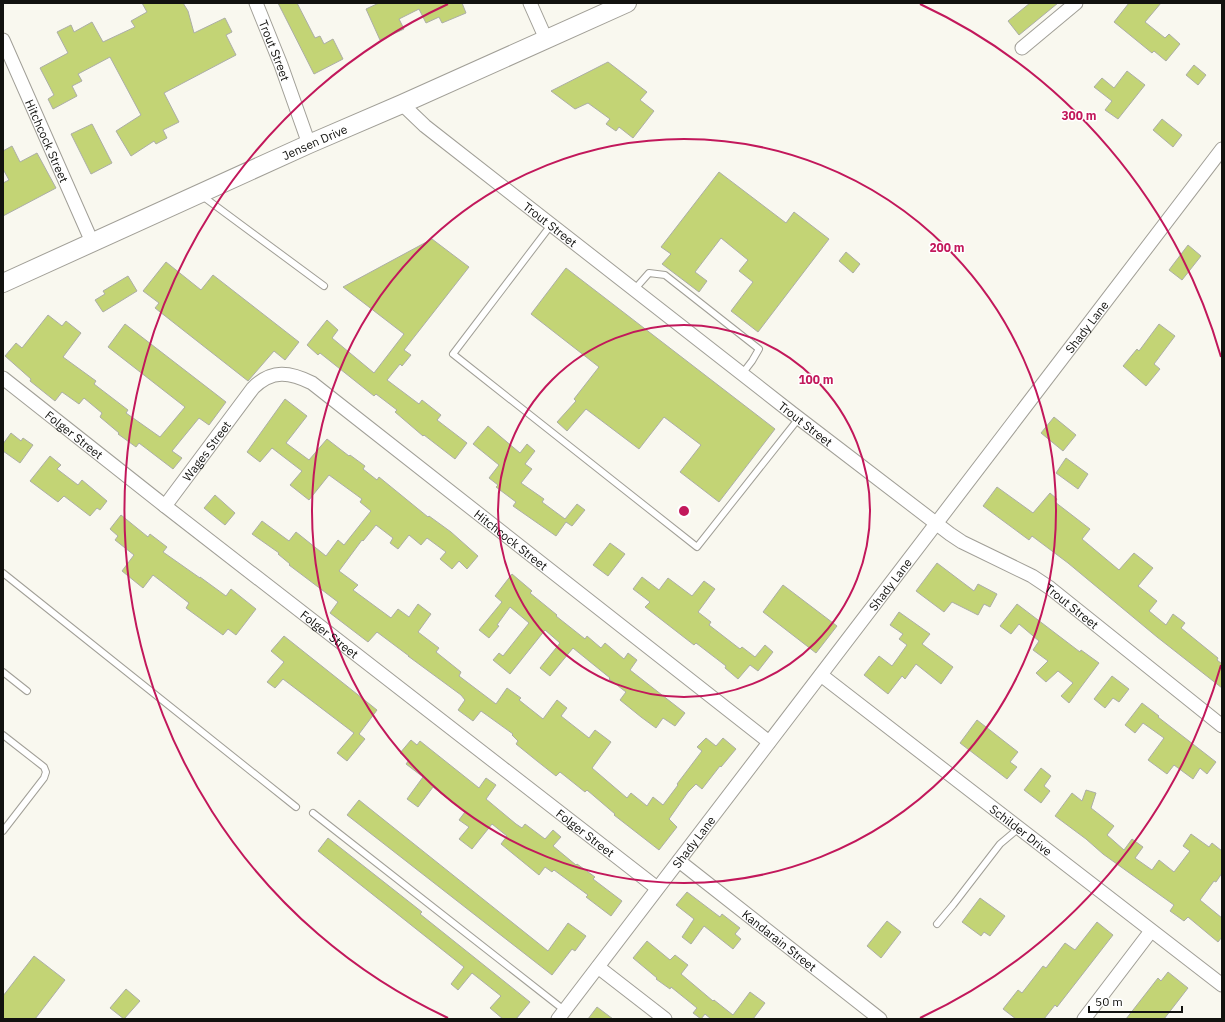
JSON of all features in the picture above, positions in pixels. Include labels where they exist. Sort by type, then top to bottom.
[{"type":"main road","name":"Jensen Drive","points":[[3,283],[309,144],[627,3]]},
{"type":"street","name":"Trout Street","points":[[256,3],[281,65],[309,144]]},
{"type":"street","points":[[530,3],[546,39]]},
{"type":"street","points":[[1022,48],[1076,3]]},
{"type":"street","name":"Hitchcock Street","points":[[3,40],[92,242]]},
{"type":"street","name":"Trout Street","points":[[402,104],[425,126],[551,225],[936,523],[962,542],[1032,576],[1050,588],[1222,726]]},
{"type":"street","name":"Shady Lane","points":[[561,1015],[1222,149]]},
{"type":"street","name":"Hitchcock Street","points":[[248,395],[261,380],[279,374],[300,377],[312,383],[769,742]]},
{"type":"street","name":"Folger Street","points":[[3,378],[165,506],[657,888]]},
{"type":"street","name":"Wages Street","points":[[165,506],[248,395]]},
{"type":"street","name":"Schilder Drive","points":[[821,675],[1222,985]]},
{"type":"street","name":"Kandarain Street","points":[[679,861],[880,1019]]},
{"type":"street","points":[[1084,1019],[1151,931]]},
{"type":"street","points":[[598,967],[666,1019]]},
{"type":"lane","points":[[200,194],[324,286]]},
{"type":"lane","points":[[551,225],[452,354],[697,547],[799,418]]},
{"type":"lane","points":[[634,290],[649,272],[665,275],[759,349],[742,374]]},
{"type":"lane","points":[[3,573],[296,807]]},
{"type":"lane","points":[[3,672],[27,691]]},
{"type":"lane","points":[[3,735],[44,767],[46,772],[44,778],[3,831]]},
{"type":"lane","points":[[313,813],[561,1015]]},
{"type":"lane","points":[[936,924],[953,905],[1000,844],[1019,828]]},
{"type":"building","points":[[142,3],[183,3],[188,11],[194,33],[225,18],[232,32],[226,35],[236,55],[164,93],[179,122],[163,130],[167,138],[156,144],[154,141],[131,156],[116,131],[141,115],[110,57],[78,74],[82,81],[72,86],[77,96],[53,109],[48,99],[54,95],[40,68],[68,53],[57,32],[71,25],[74,32],[92,22],[103,42],[135,27],[131,21],[147,12]]},
{"type":"building","points":[[278,3],[297,3],[315,38],[320,36],[324,44],[333,39],[343,59],[314,74]]},
{"type":"building","points":[[379,3],[462,3],[466,13],[442,23],[439,17],[426,23],[419,9],[399,19],[404,29],[380,40],[366,9]]},
{"type":"building","points":[[1030,3],[1058,3],[1019,35],[1008,21]]},
{"type":"building","points":[[1129,3],[1161,3],[1145,22],[1165,38],[1169,34],[1180,44],[1166,61],[1154,51],[1152,53],[1114,22]]},
{"type":"building","points":[[608,62],[647,92],[640,100],[654,111],[633,138],[619,127],[616,131],[606,124],[610,119],[588,103],[575,109],[551,91]]},
{"type":"building","points":[[1194,65],[1206,75],[1198,85],[1186,75]]},
{"type":"building","points":[[1127,71],[1145,85],[1118,119],[1105,110],[1112,101],[1094,87],[1102,78],[1114,88]]},
{"type":"building","points":[[1162,119],[1182,135],[1173,147],[1153,130]]},
{"type":"building","points":[[92,124],[112,163],[91,174],[71,134]]},
{"type":"building","points":[[12,146],[20,162],[37,153],[56,188],[3,216],[3,183],[9,180],[3,169],[3,151]]},
{"type":"building","points":[[719,172],[786,223],[794,212],[829,239],[758,332],[731,311],[753,282],[739,271],[748,260],[721,238],[695,272],[707,281],[699,292],[662,264],[671,254],[661,247]]},
{"type":"building","points":[[432,239],[469,267],[404,350],[411,355],[402,366],[400,364],[387,380],[419,404],[422,400],[441,415],[437,420],[467,443],[455,459],[424,435],[423,436],[395,412],[397,410],[376,394],[374,396],[320,353],[318,355],[307,345],[327,320],[338,330],[332,338],[374,373],[404,334],[343,287]]},
{"type":"building","points":[[1188,245],[1201,256],[1182,280],[1169,270]]},
{"type":"building","points":[[846,252],[860,264],[853,273],[839,261]]},
{"type":"building","points":[[166,262],[201,290],[213,275],[299,342],[285,360],[274,351],[248,381],[155,308],[159,303],[143,291]]},
{"type":"building","points":[[566,268],[775,429],[719,502],[680,472],[701,445],[664,417],[639,449],[586,409],[567,431],[557,422],[576,401],[574,399],[599,367],[531,314]]},
{"type":"building","points":[[128,276],[137,291],[103,312],[95,300],[105,294],[103,291]]},
{"type":"building","points":[[48,315],[62,326],[66,321],[81,333],[63,357],[96,381],[94,384],[128,410],[126,413],[160,437],[185,407],[108,347],[125,324],[226,402],[209,425],[199,418],[172,451],[182,458],[173,469],[139,443],[136,447],[118,434],[119,433],[100,417],[102,413],[84,398],[79,404],[62,392],[55,401],[30,381],[31,379],[5,356],[16,343],[22,348]]},
{"type":"building","points":[[1159,324],[1175,336],[1154,364],[1160,369],[1146,386],[1123,366],[1137,349],[1139,351]]},
{"type":"building","points":[[285,399],[307,416],[286,443],[309,460],[327,439],[365,466],[363,469],[377,480],[379,477],[428,517],[429,516],[451,532],[478,556],[467,569],[459,561],[452,569],[440,559],[446,552],[427,538],[421,545],[409,535],[398,549],[390,543],[393,538],[376,525],[363,541],[362,540],[339,571],[358,585],[353,590],[391,618],[398,609],[409,617],[418,604],[431,614],[418,632],[439,648],[436,652],[461,672],[459,676],[496,704],[507,688],[521,698],[519,700],[543,719],[557,700],[567,708],[561,716],[589,738],[595,730],[611,742],[592,768],[627,798],[631,793],[647,806],[653,797],[663,805],[702,751],[697,747],[706,738],[716,746],[723,738],[736,749],[702,789],[696,784],[688,792],[669,819],[677,827],[659,850],[614,815],[615,814],[587,790],[585,792],[560,772],[556,776],[516,744],[518,741],[512,735],[513,734],[481,711],[473,721],[458,710],[465,700],[461,695],[377,632],[368,642],[330,613],[338,602],[289,565],[290,564],[278,554],[279,553],[252,534],[262,521],[289,541],[296,532],[326,556],[338,540],[344,545],[371,511],[360,502],[362,499],[329,475],[309,500],[290,485],[302,471],[272,448],[260,462],[247,452]]},
{"type":"building","points":[[1054,417],[1076,435],[1063,451],[1041,433]]},
{"type":"building","points":[[488,426],[520,453],[527,444],[535,451],[525,464],[532,469],[521,483],[544,499],[542,502],[565,519],[577,504],[585,510],[572,526],[566,522],[556,536],[513,506],[516,502],[496,487],[498,485],[489,478],[499,465],[473,444]]},
{"type":"building","points":[[11,433],[21,441],[23,438],[33,445],[20,463],[3,451],[3,444]]},
{"type":"building","points":[[50,456],[61,465],[57,469],[78,485],[82,480],[107,501],[100,510],[97,508],[90,516],[64,496],[58,502],[30,481]]},
{"type":"building","points":[[1066,458],[1088,474],[1078,489],[1056,473]]},
{"type":"building","points":[[997,487],[1033,513],[1050,493],[1057,499],[1055,502],[1090,529],[1082,539],[1119,570],[1134,553],[1153,568],[1138,586],[1157,601],[1149,611],[1166,625],[1173,614],[1185,623],[1181,628],[1218,658],[1217,660],[1222,664],[1222,688],[1157,637],[1068,563],[1032,536],[1029,540],[983,506]]},
{"type":"building","points":[[215,495],[235,513],[225,525],[204,508]]},
{"type":"building","points":[[121,515],[148,537],[150,534],[167,547],[163,552],[200,578],[226,596],[231,589],[256,609],[236,635],[228,629],[223,635],[186,608],[189,603],[153,575],[143,588],[122,571],[134,555],[115,540],[118,536],[110,529]]},
{"type":"building","points":[[610,543],[625,554],[608,576],[593,565]]},
{"type":"building","points":[[937,563],[974,591],[978,584],[997,594],[990,607],[984,604],[978,615],[952,602],[944,612],[916,591]]},
{"type":"building","points":[[512,574],[532,591],[530,593],[585,639],[587,636],[601,648],[605,643],[624,659],[628,653],[637,660],[630,670],[685,713],[675,726],[663,718],[656,728],[641,717],[620,700],[626,692],[573,648],[550,676],[540,668],[560,643],[545,630],[510,674],[493,660],[499,653],[503,656],[529,623],[510,607],[497,625],[499,626],[489,638],[479,630],[502,602],[495,596]]},
{"type":"building","points":[[642,577],[659,590],[668,578],[692,596],[704,581],[715,589],[698,612],[711,622],[709,625],[740,649],[742,647],[755,657],[765,645],[773,652],[758,671],[750,665],[738,679],[725,668],[726,666],[696,643],[694,645],[645,607],[650,602],[633,589]]},
{"type":"building","points":[[783,585],[837,626],[816,653],[763,612]]},
{"type":"building","points":[[1017,604],[1080,652],[1081,650],[1099,663],[1069,703],[1061,696],[1073,683],[1058,671],[1046,682],[1036,673],[1048,661],[1033,650],[1039,641],[1019,624],[1011,634],[1000,626]]},
{"type":"building","points":[[899,612],[930,634],[922,644],[953,667],[941,684],[916,664],[905,679],[902,676],[888,694],[864,675],[879,656],[892,666],[907,645],[899,639],[903,634],[890,625]]},
{"type":"building","points":[[284,636],[377,710],[359,734],[365,739],[347,761],[337,753],[354,733],[283,679],[275,688],[267,682],[284,662],[271,651]]},
{"type":"building","points":[[1112,676],[1129,689],[1119,702],[1113,698],[1105,708],[1094,699]]},
{"type":"building","points":[[1142,703],[1216,762],[1207,774],[1200,768],[1193,779],[1174,765],[1167,774],[1148,760],[1164,738],[1143,723],[1135,733],[1125,725]]},
{"type":"building","points":[[977,720],[1018,752],[1010,762],[1017,767],[1007,779],[960,743]]},
{"type":"building","points":[[411,740],[417,745],[420,741],[479,788],[486,778],[496,785],[486,799],[522,828],[525,824],[545,839],[553,830],[561,837],[553,846],[576,865],[577,864],[595,877],[593,879],[622,901],[611,916],[586,897],[588,895],[554,870],[552,872],[545,867],[539,875],[501,844],[507,836],[492,824],[472,849],[459,839],[469,827],[459,820],[465,812],[433,787],[418,807],[407,799],[423,777],[406,764],[409,760],[400,753]]},
{"type":"building","points":[[1041,768],[1051,776],[1044,786],[1050,791],[1041,803],[1024,790]]},
{"type":"building","points":[[1086,790],[1096,793],[1091,808],[1114,826],[1107,835],[1124,850],[1132,839],[1143,847],[1135,858],[1152,870],[1159,860],[1174,872],[1190,851],[1183,846],[1191,834],[1209,847],[1212,843],[1222,851],[1222,873],[1200,900],[1222,918],[1222,937],[1218,942],[1188,917],[1184,921],[1170,911],[1174,905],[1103,854],[1086,839],[1055,816],[1072,793],[1082,801]]},
{"type":"building","points":[[359,800],[548,951],[568,923],[586,936],[575,951],[572,949],[552,975],[347,815]]},
{"type":"building","points":[[328,838],[422,912],[420,914],[530,1002],[516,1019],[503,1019],[490,1008],[501,996],[472,973],[458,990],[451,984],[464,967],[318,851]]},
{"type":"building","points":[[687,892],[720,917],[722,914],[740,928],[735,934],[741,939],[733,949],[704,926],[691,944],[682,937],[694,919],[676,905]]},
{"type":"building","points":[[980,898],[1005,916],[990,936],[984,932],[981,936],[962,922]]},
{"type":"building","points":[[887,921],[901,932],[881,958],[867,946]]},
{"type":"building","points":[[1097,922],[1113,935],[1057,1007],[1055,1005],[1044,1019],[1016,1019],[1003,1009],[1018,990],[1022,993],[1043,966],[1046,968],[1065,943],[1075,950]]},
{"type":"building","points":[[647,941],[670,960],[675,955],[688,965],[681,974],[713,1001],[714,1000],[733,1015],[750,992],[765,1003],[753,1019],[711,1019],[705,1014],[701,1019],[693,1013],[697,1008],[671,987],[670,989],[656,979],[657,978],[633,958]]},
{"type":"building","points":[[34,956],[65,980],[35,1019],[3,1019],[3,996]]},
{"type":"building","points":[[1168,972],[1188,988],[1164,1019],[1126,1019],[1158,978],[1161,981]]},
{"type":"building","points":[[126,989],[140,1001],[124,1019],[110,1008]]},
{"type":"building","points":[[597,1007],[613,1019],[588,1019]]}]
